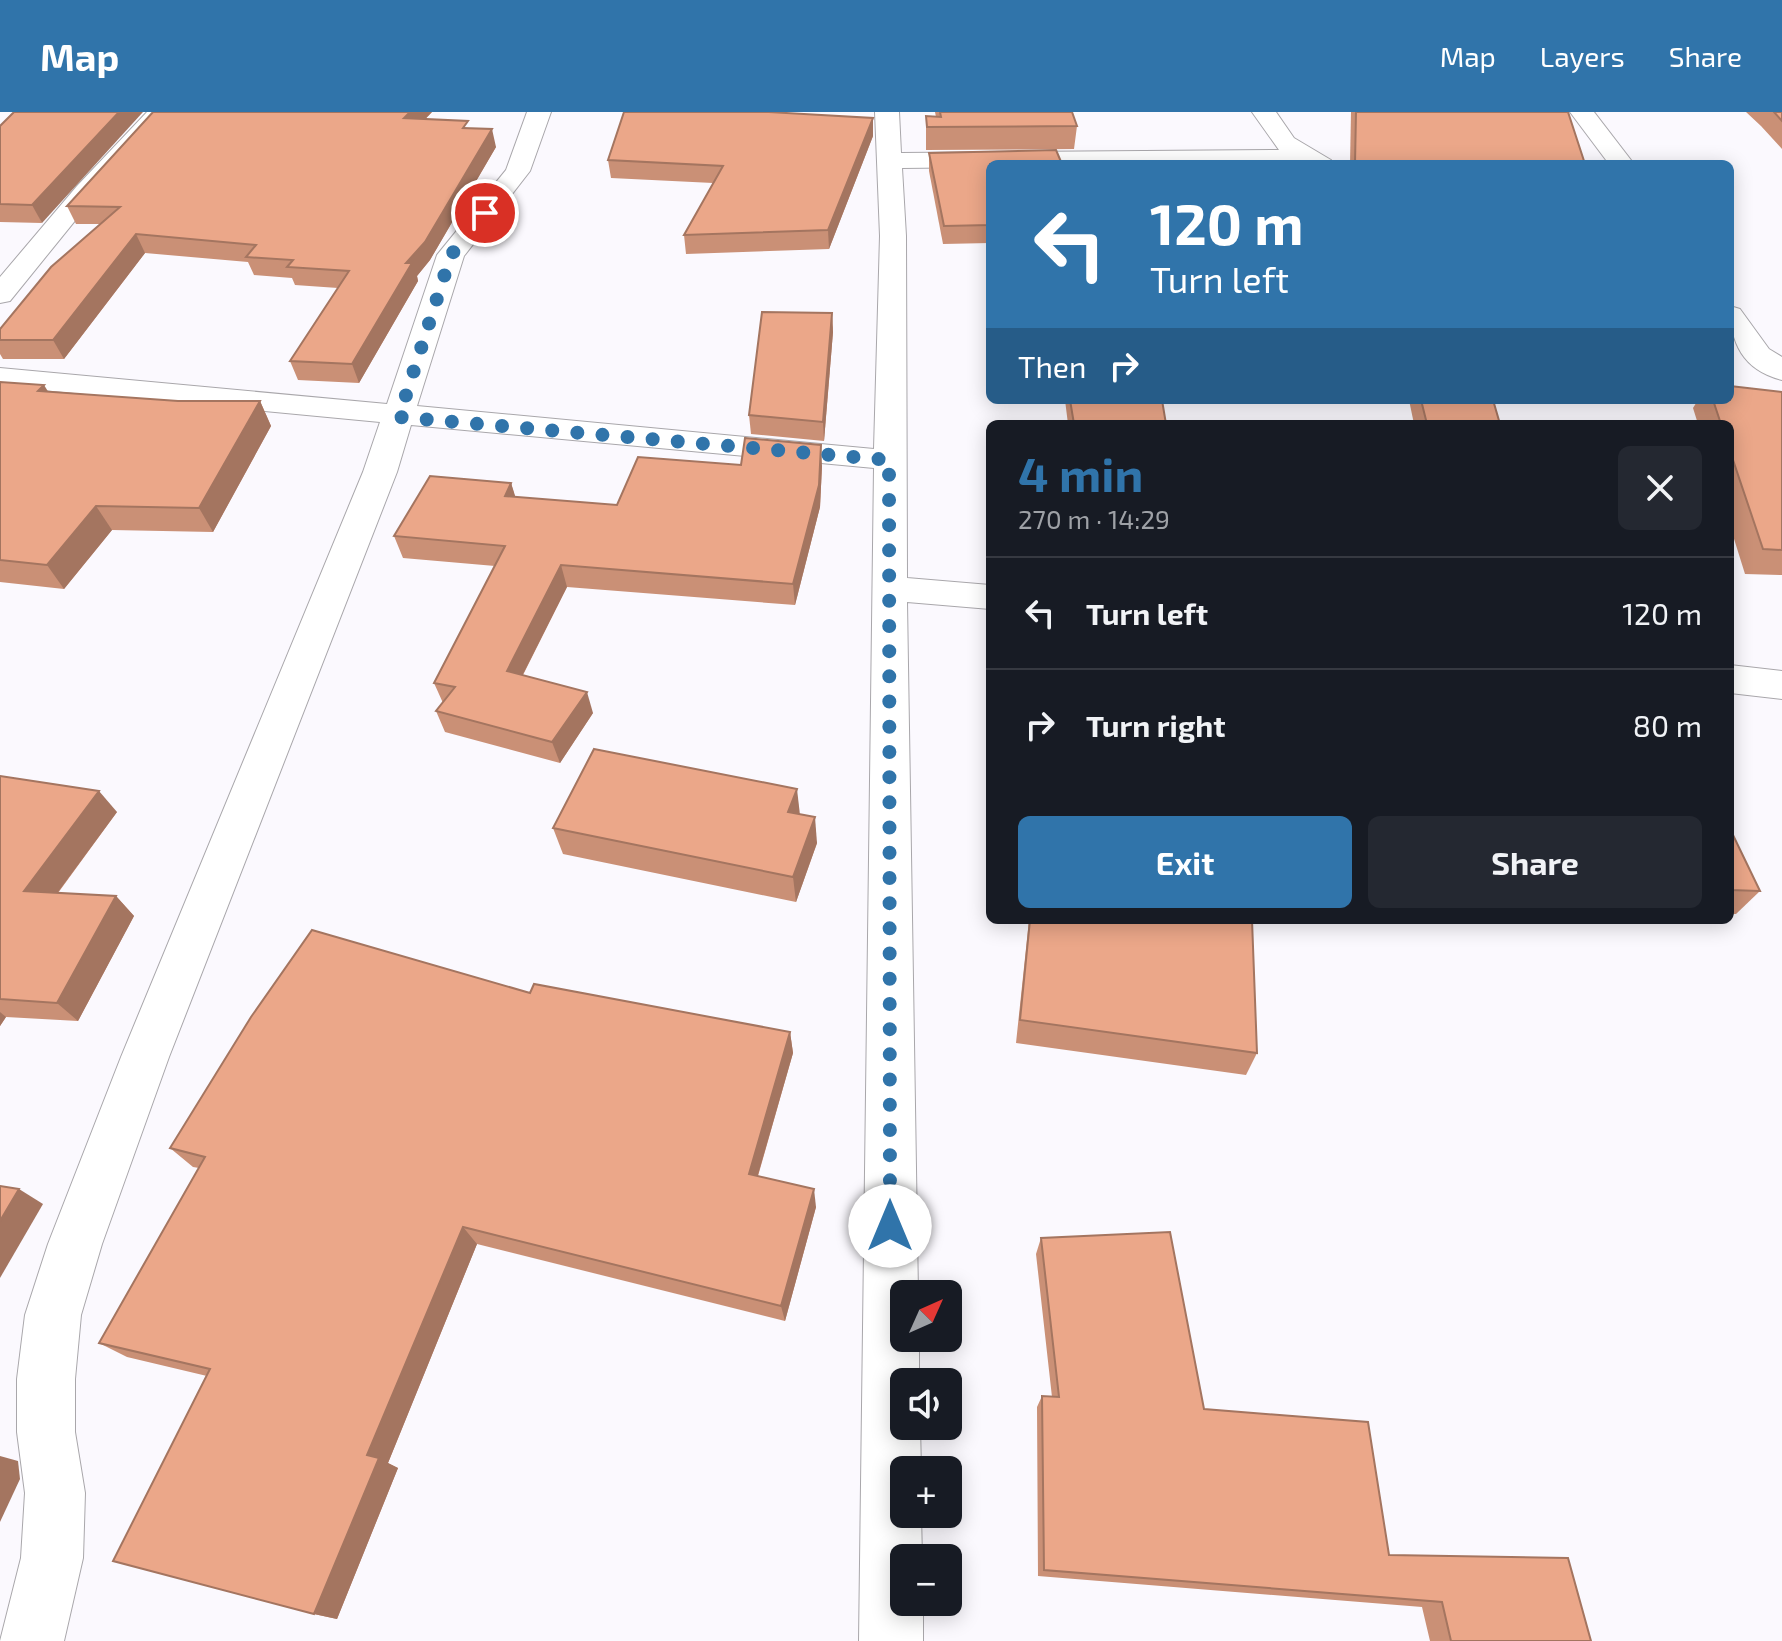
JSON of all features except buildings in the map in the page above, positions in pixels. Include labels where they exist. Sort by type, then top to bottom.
[{"type":"street","points":[[0,295],[86,191],[160,112]]},
{"type":"street","points":[[32,1641],[52,1558],[55,1493],[46,1432],[46,1379],[53,1315],[112,1139],[380,472],[451,255],[518,171],[539,112]]},
{"type":"street","points":[[887,112],[893,236],[889,460],[891,1641]]},
{"type":"street","points":[[1264,112],[1275,135],[1320,160]]},
{"type":"street","points":[[1582,112],[1619,160]]},
{"type":"street","points":[[889,161],[986,161]]},
{"type":"street","points":[[1734,321],[1758,355],[1782,371]]},
{"type":"street","points":[[0,377],[399,417],[889,460]]},
{"type":"street","points":[[889,588],[986,597]]},
{"type":"street","points":[[1734,679],[1782,685]]},
{"type":"route","points":[[485,213],[451,255],[399,417],[889,460],[890,1226]]}]
